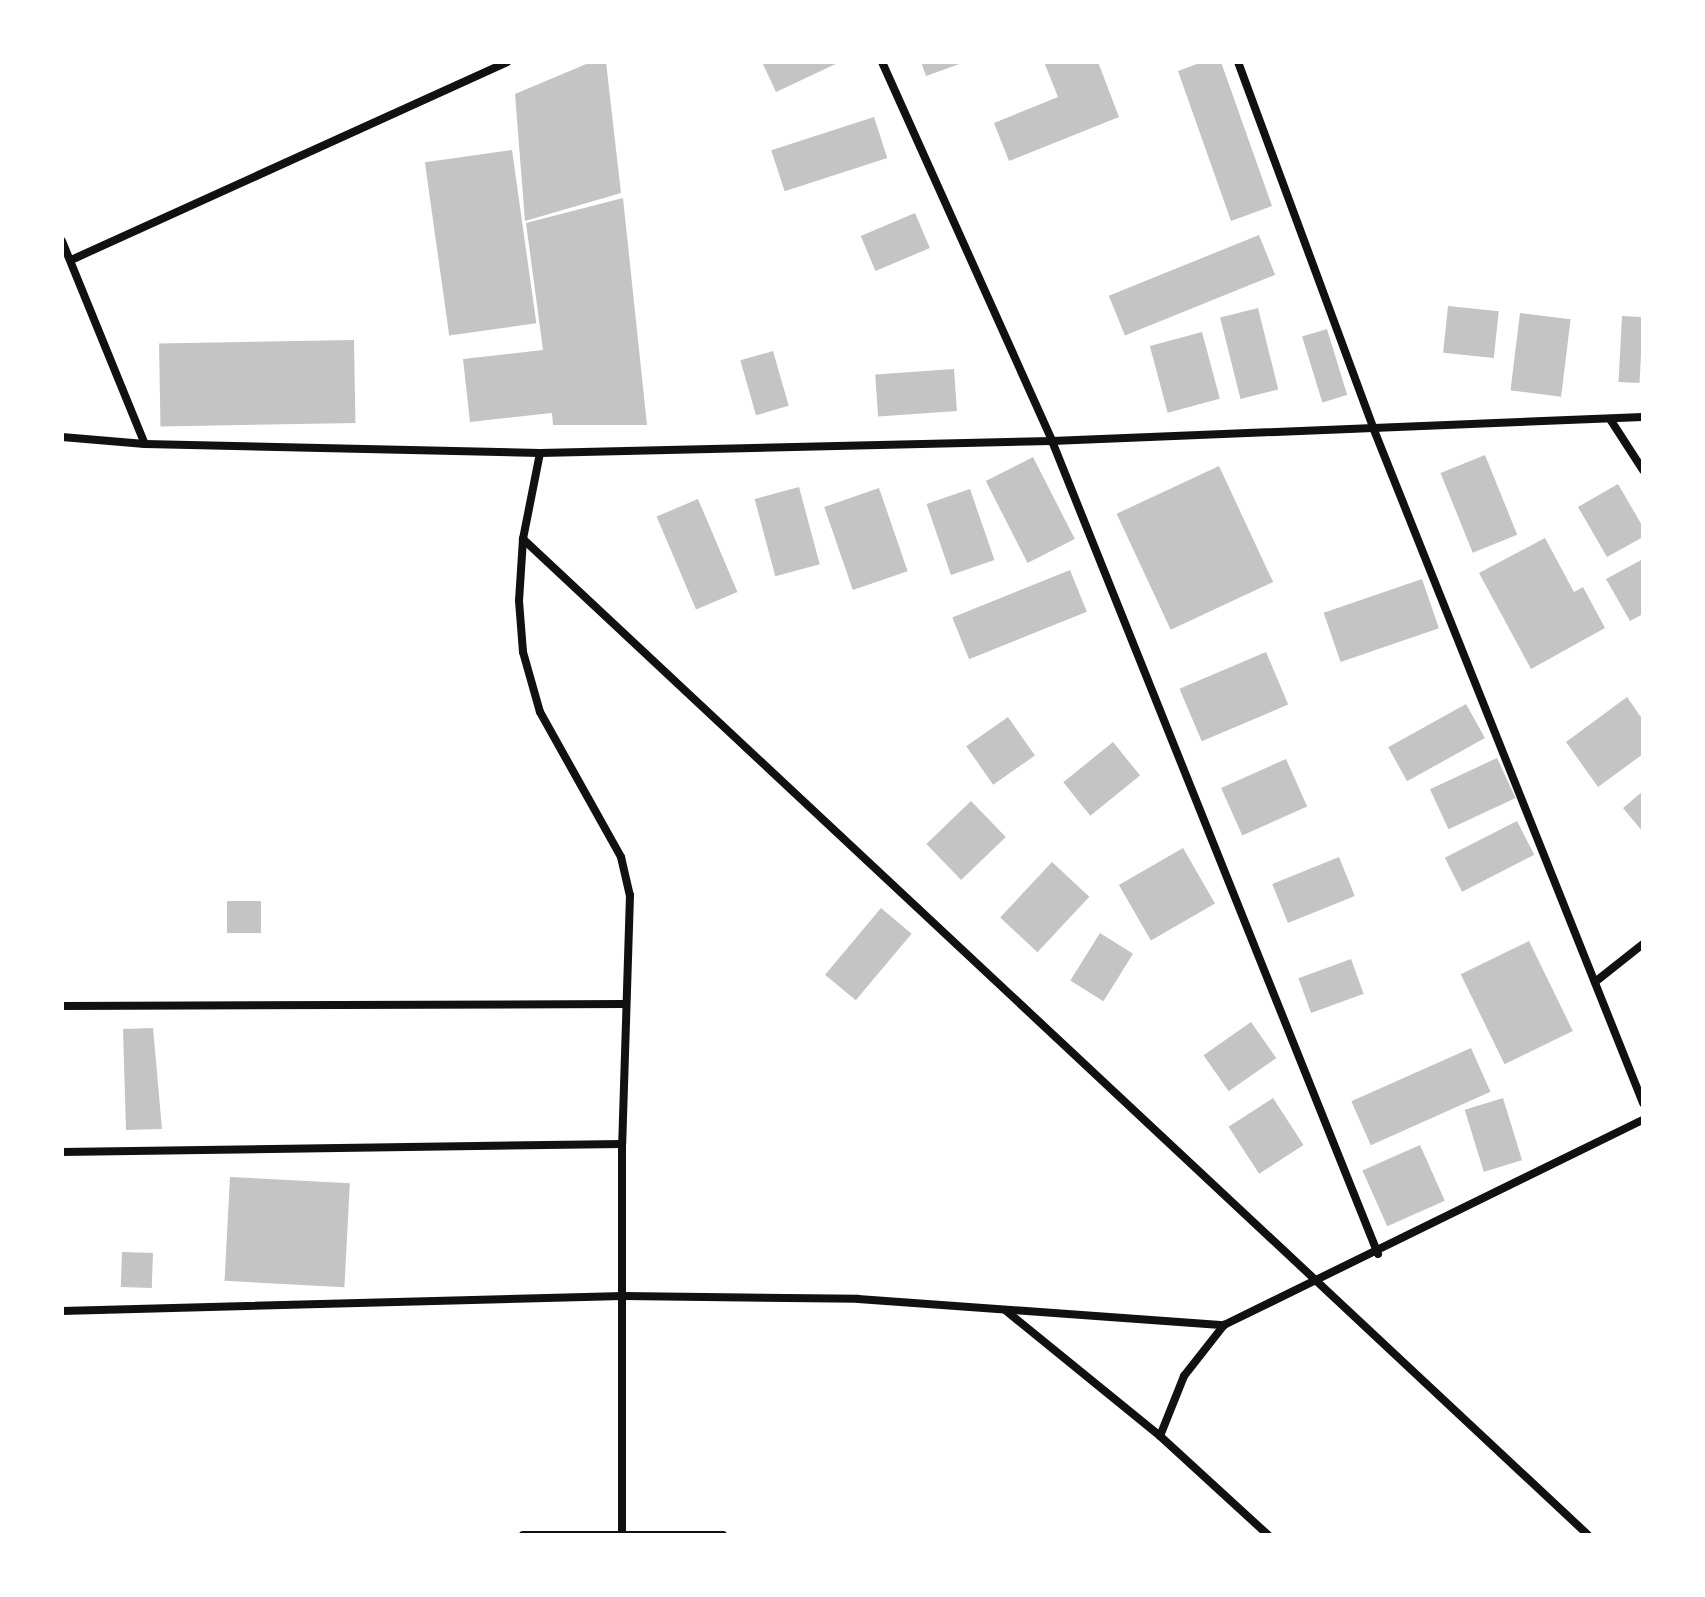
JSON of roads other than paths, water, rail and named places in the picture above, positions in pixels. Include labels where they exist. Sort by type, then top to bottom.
[{"type":"street","points":[[71,260],[507,62]]},
{"type":"street","points":[[882,62],[1052,441],[1378,1254]]},
{"type":"street","points":[[1238,62],[1374,430],[1643,1103]]},
{"type":"street","points":[[62,241],[145,444]]},
{"type":"street","points":[[62,437],[145,444],[540,453],[1052,441],[1643,417]]},
{"type":"street","points":[[1610,419],[1643,470]]},
{"type":"street","points":[[540,453],[523,539],[519,601],[523,652],[540,712],[603,819],[627,882],[622,1144],[622,1533]]},
{"type":"street","points":[[523,539],[1588,1535]]},
{"type":"street","points":[[1595,982],[1643,944]]},
{"type":"street","points":[[62,1006],[625,1004]]},
{"type":"street","points":[[1160,1436],[1184,1376],[1224,1325],[1314,1280],[1378,1254],[1643,1120]]},
{"type":"street","points":[[62,1152],[622,1144]]},
{"type":"street","points":[[62,1311],[623,1296],[858,1299],[1224,1325]]},
{"type":"street","points":[[1005,1310],[1160,1436],[1268,1535]]},
{"type":"street","points":[[523,1535],[723,1535]]}]
